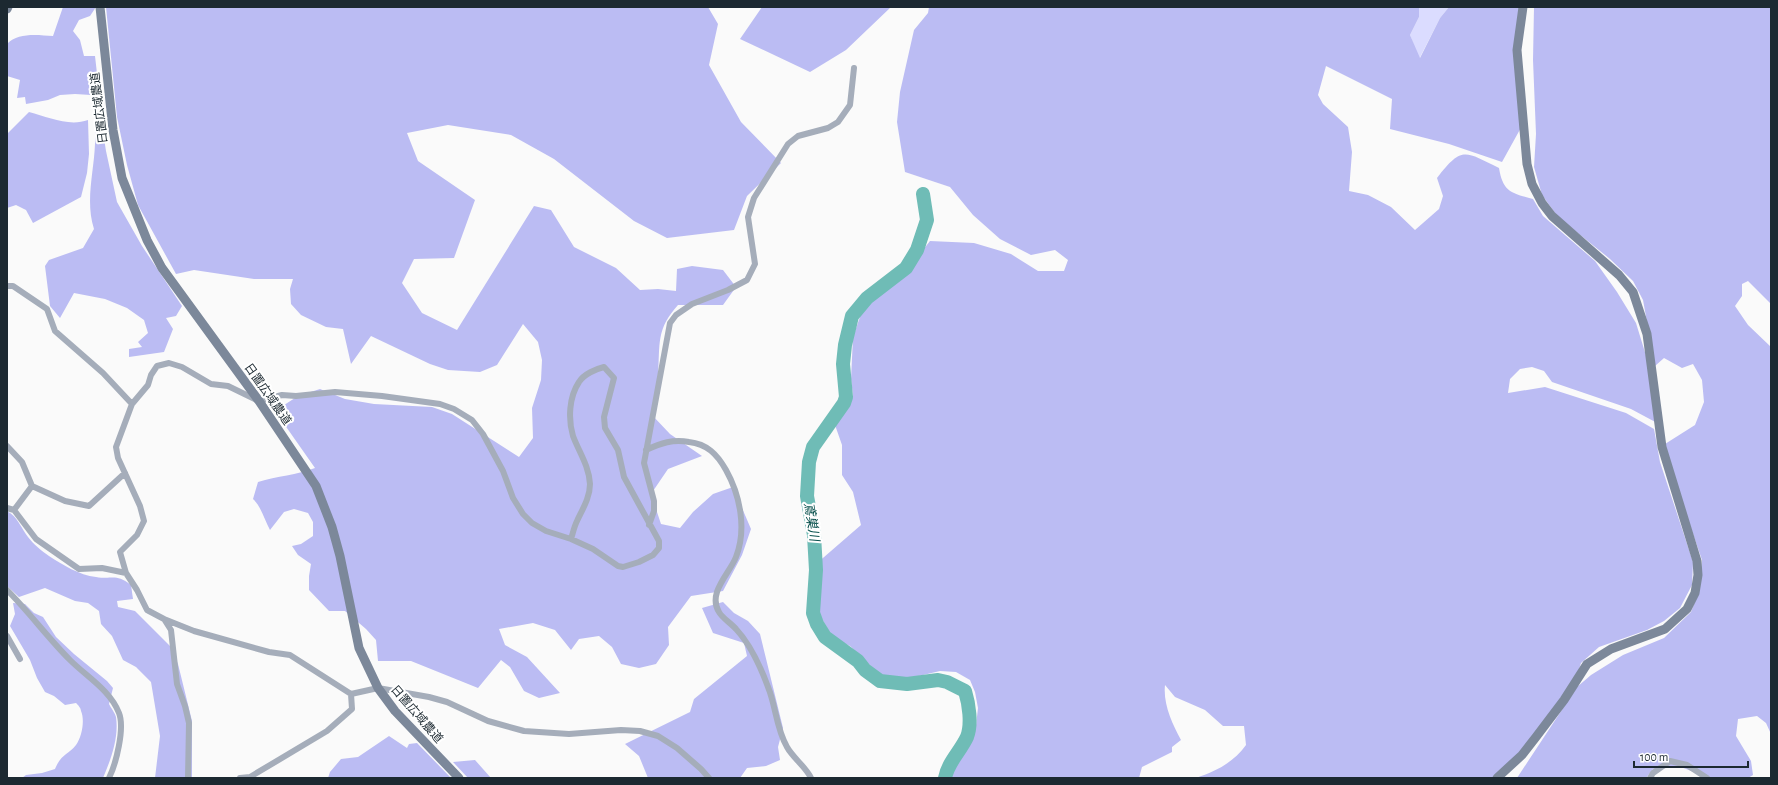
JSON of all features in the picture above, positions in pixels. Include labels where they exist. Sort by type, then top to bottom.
[{"type":"street","name":"日置広域農道","points":[[100,7],[112,130],[122,178],[134,212],[162,268],[259,401],[309,474],[325,508],[340,556],[359,648],[378,688],[395,711],[459,778]]},
{"type":"street","points":[[1497,778],[1522,755],[1564,700],[1587,664],[1611,649],[1665,629],[1687,609],[1695,593],[1698,575],[1697,561],[1662,447],[1647,334],[1633,292],[1619,275],[1552,216],[1542,203],[1532,184],[1526,164],[1517,50],[1523,7]]},
{"type":"street","points":[[649,525],[654,511],[654,501],[644,463],[670,323],[676,315],[692,304],[728,290],[747,280],[755,264],[748,217],[754,198],[788,144],[798,136],[828,128],[838,122],[850,105],[854,68]]},
{"type":"street","points":[[7,286],[14,286],[47,309],[54,331],[103,373],[132,404]]},
{"type":"street","points":[[571,538],[576,523],[586,503],[590,486],[588,469],[573,435],[570,411],[572,400],[579,382],[596,370],[604,367],[614,378],[604,417],[605,428],[618,450],[624,477],[659,541],[659,548],[653,555],[639,562],[623,567],[618,566],[594,549],[571,538],[546,530],[532,523],[523,514],[513,498],[503,471],[483,434],[472,420],[454,409],[440,404],[382,396],[335,392],[296,396],[282,395],[259,401],[228,386],[211,384],[182,367],[169,362],[157,366],[151,375],[148,385],[132,404],[116,447],[118,458],[140,506],[144,521],[137,535],[120,552],[126,573],[147,610],[164,619],[220,640],[269,652],[290,655],[351,694],[378,688],[447,702],[488,721],[524,731],[569,734],[622,730],[640,731],[658,736],[677,748],[709,778]]},
{"type":"street","points":[[646,450],[657,444],[677,440],[700,443],[720,458],[730,477],[738,499],[741,532],[736,557],[718,589],[716,598],[718,612],[737,629],[747,645],[769,688],[780,732],[787,747],[811,778]]},
{"type":"street","points":[[7,446],[22,462],[32,486],[65,501],[89,506],[125,473]]},
{"type":"street","points":[[14,510],[32,486]]},
{"type":"street","points":[[7,508],[14,510],[36,539],[80,569],[102,568],[126,573]]},
{"type":"street","points":[[7,590],[70,661],[98,684],[108,695],[120,714],[117,757],[109,778]]},
{"type":"street","points":[[164,619],[171,630],[177,684],[189,723],[188,778]]},
{"type":"street","points":[[7,636],[20,659]]},
{"type":"street","points":[[240,778],[250,777],[327,731],[352,709],[351,694]]},
{"type":"street","points":[[1650,778],[1653,773],[1670,762],[1687,765],[1707,778]]},
{"type":"shaded area","points":[[63,7],[96,7],[90,16],[79,20],[73,31],[80,40],[84,56],[95,56],[99,91],[91,95],[60,95],[48,100],[26,104],[25,97],[17,98],[20,80],[7,76],[7,44],[22,36],[53,36]]},
{"type":"shaded area","points":[[106,7],[708,7],[718,24],[709,65],[741,122],[781,163],[747,196],[734,230],[667,238],[634,221],[554,159],[511,135],[448,125],[407,133],[418,161],[475,200],[454,258],[414,259],[402,283],[422,313],[457,330],[534,206],[551,210],[574,247],[616,268],[640,290],[658,289],[676,291],[677,269],[692,266],[723,270],[736,287],[723,305],[678,305],[663,329],[660,337],[658,379],[652,415],[670,434],[702,456],[668,469],[651,494],[661,524],[680,528],[693,512],[713,494],[733,487],[751,529],[742,555],[723,591],[691,596],[668,627],[669,645],[656,664],[639,668],[621,664],[612,647],[599,636],[579,639],[571,650],[555,630],[533,623],[499,629],[505,645],[527,657],[560,693],[539,698],[524,691],[510,667],[501,660],[478,688],[411,661],[378,661],[376,640],[366,629],[345,611],[329,611],[309,590],[311,564],[298,555],[292,546],[301,544],[313,536],[313,522],[308,513],[294,509],[284,512],[270,530],[261,510],[253,499],[258,482],[315,468],[275,411],[298,396],[320,389],[345,399],[374,404],[432,407],[452,414],[519,457],[533,438],[532,408],[541,380],[542,360],[538,342],[523,324],[497,365],[480,372],[448,370],[430,364],[371,336],[351,364],[343,329],[326,327],[301,315],[291,304],[290,289],[293,279],[254,279],[194,270],[176,274],[138,205],[127,165],[117,117]]},
{"type":"shaded area","points":[[762,7],[891,7],[846,50],[810,72],[740,39]]},
{"type":"shaded area","points":[[929,7],[1419,7],[1419,17],[1410,35],[1420,58],[1440,18],[1449,7],[1519,7],[1523,124],[1502,162],[1449,144],[1390,129],[1392,99],[1326,66],[1318,95],[1323,104],[1348,127],[1352,152],[1349,191],[1368,195],[1391,207],[1415,230],[1439,209],[1443,196],[1437,178],[1458,156],[1471,155],[1499,168],[1503,182],[1509,190],[1533,199],[1543,216],[1595,261],[1617,292],[1636,323],[1651,372],[1659,424],[1631,409],[1552,382],[1544,371],[1532,367],[1520,369],[1510,379],[1508,393],[1545,387],[1626,413],[1654,429],[1660,462],[1693,562],[1692,585],[1680,608],[1664,621],[1647,630],[1599,647],[1581,663],[1577,676],[1554,715],[1497,778],[1196,778],[1224,766],[1236,757],[1246,745],[1244,726],[1223,726],[1205,710],[1175,697],[1165,685],[1165,699],[1171,720],[1181,740],[1172,747],[1172,752],[1142,767],[1139,778],[942,778],[946,764],[959,743],[970,734],[976,725],[978,708],[975,692],[970,680],[956,672],[940,671],[902,680],[880,675],[850,646],[832,637],[820,615],[809,581],[816,564],[861,525],[853,492],[842,475],[842,445],[835,425],[846,410],[853,396],[851,379],[853,337],[861,314],[877,296],[899,280],[930,241],[974,243],[1011,254],[1038,271],[1064,271],[1068,260],[1055,250],[1031,255],[1000,239],[973,215],[950,187],[905,172],[897,122],[900,92],[914,30],[928,13]]},
{"type":"shaded area","points":[[1419,7],[1449,7],[1440,18],[1419,59],[1410,35],[1419,17]]},
{"type":"shaded area","points":[[1534,7],[1771,7],[1771,304],[1748,281],[1742,284],[1742,296],[1735,306],[1748,325],[1771,347],[1771,734],[1766,723],[1757,716],[1738,719],[1736,736],[1751,761],[1753,775],[1748,778],[1709,778],[1681,767],[1653,769],[1646,778],[1517,778],[1577,687],[1591,675],[1623,655],[1664,638],[1691,612],[1699,591],[1702,560],[1682,502],[1665,444],[1695,425],[1704,402],[1702,380],[1693,364],[1682,368],[1664,358],[1655,366],[1643,300],[1633,281],[1610,259],[1558,217],[1542,195],[1534,167],[1536,134],[1533,60]]},
{"type":"shaded area","points":[[29,112],[66,122],[81,122],[88,120],[89,154],[87,173],[81,197],[33,223],[26,210],[16,205],[7,208],[7,134]]},
{"type":"shaded area","points":[[94,122],[102,126],[117,202],[142,246],[182,306],[176,316],[166,318],[173,329],[164,352],[129,357],[129,349],[142,347],[138,342],[148,333],[144,320],[127,308],[105,299],[74,293],[60,318],[50,306],[45,266],[49,260],[83,248],[94,229],[91,218],[90,197],[95,141]]},
{"type":"shaded area","points":[[7,511],[17,519],[28,537],[35,545],[60,563],[83,574],[102,578],[117,578],[126,581],[131,585],[133,599],[117,601],[118,607],[135,611],[171,647],[178,664],[192,721],[192,778],[155,778],[160,736],[151,682],[136,667],[123,660],[112,636],[101,624],[99,611],[88,603],[75,601],[45,588],[19,597],[7,586]]},
{"type":"shaded area","points":[[723,602],[734,613],[748,621],[760,634],[783,728],[778,747],[780,760],[766,766],[747,768],[740,778],[648,778],[639,756],[625,744],[690,712],[694,699],[747,656],[744,643],[713,633],[702,608]]},
{"type":"shaded area","points":[[13,603],[25,604],[34,613],[43,617],[56,637],[107,681],[113,688],[109,704],[116,717],[117,725],[115,741],[103,778],[22,778],[26,775],[42,773],[55,769],[60,760],[78,742],[83,719],[80,709],[76,703],[65,705],[54,696],[45,692],[37,678],[30,660],[10,626],[15,614]]},
{"type":"shaded area","points":[[389,736],[407,748],[409,744],[417,743],[451,778],[328,778],[330,772],[341,759],[358,757]]},
{"type":"shaded area","points":[[475,760],[491,778],[468,778],[453,762]]},
{"type":"waterway","name":"鳶巣川","points":[[923,194],[927,220],[917,250],[906,268],[867,298],[852,316],[845,345],[843,364],[846,397],[844,403],[813,447],[809,462],[807,496],[814,535],[816,570],[813,613],[817,624],[825,637],[858,661],[865,670],[880,681],[907,684],[938,680],[947,682],[965,691],[968,702],[969,732],[951,762],[945,778]]}]
